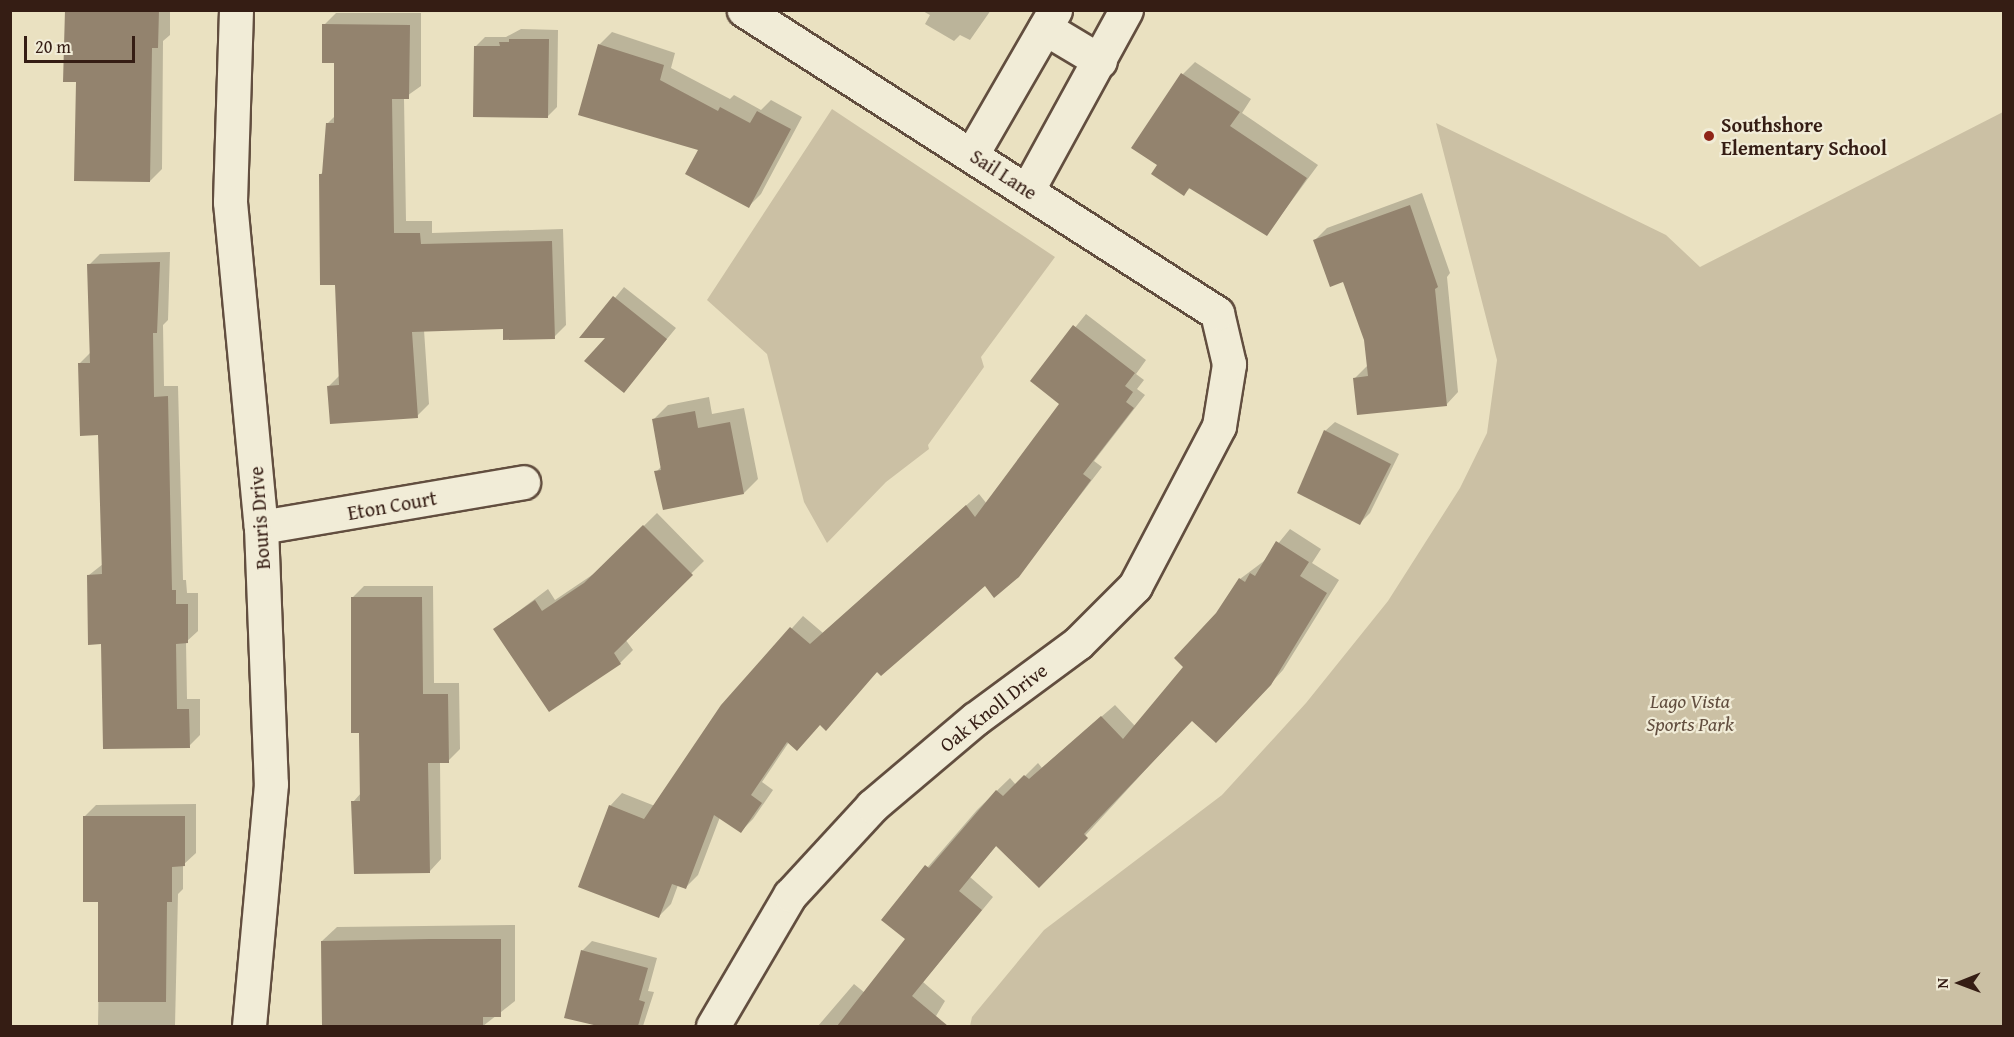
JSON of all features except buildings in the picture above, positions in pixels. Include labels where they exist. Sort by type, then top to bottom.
[{"type":"street","name":"Bouris Drive","points":[[236,10],[231,202],[261,527],[271,784],[249,1026]]},
{"type":"street","name":"Sail Lane","points":[[744,10],[1028,189],[1217,313],[1229,364]]},
{"type":"street","points":[[1028,189],[1126,10]]},
{"type":"street","points":[[972,154],[1050,19],[1100,61]]},
{"type":"street","name":"Oak Knoll Drive","points":[[713,1026],[790,895],[872,806],[975,719],[1078,643],[1135,586],[1219,426],[1229,364]]},
{"type":"street","name":"Eton Court","points":[[261,527],[523,482]]},
{"type":"green space","points":[[832,109],[1055,257],[981,357],[984,367],[928,445],[929,449],[886,482],[827,543],[804,502],[767,354],[707,300]]},
{"type":"green space","name":"Lago Vista Sports Park","points":[[2003,112],[2003,1026],[970,1026],[972,1017],[1044,930],[1222,795],[1306,703],[1388,601],[1460,488],[1487,433],[1497,360],[1436,123],[1666,235],[1700,267]]},
{"type":"place","name":"Southshore Elementary School","points":[[1709,136]]}]
